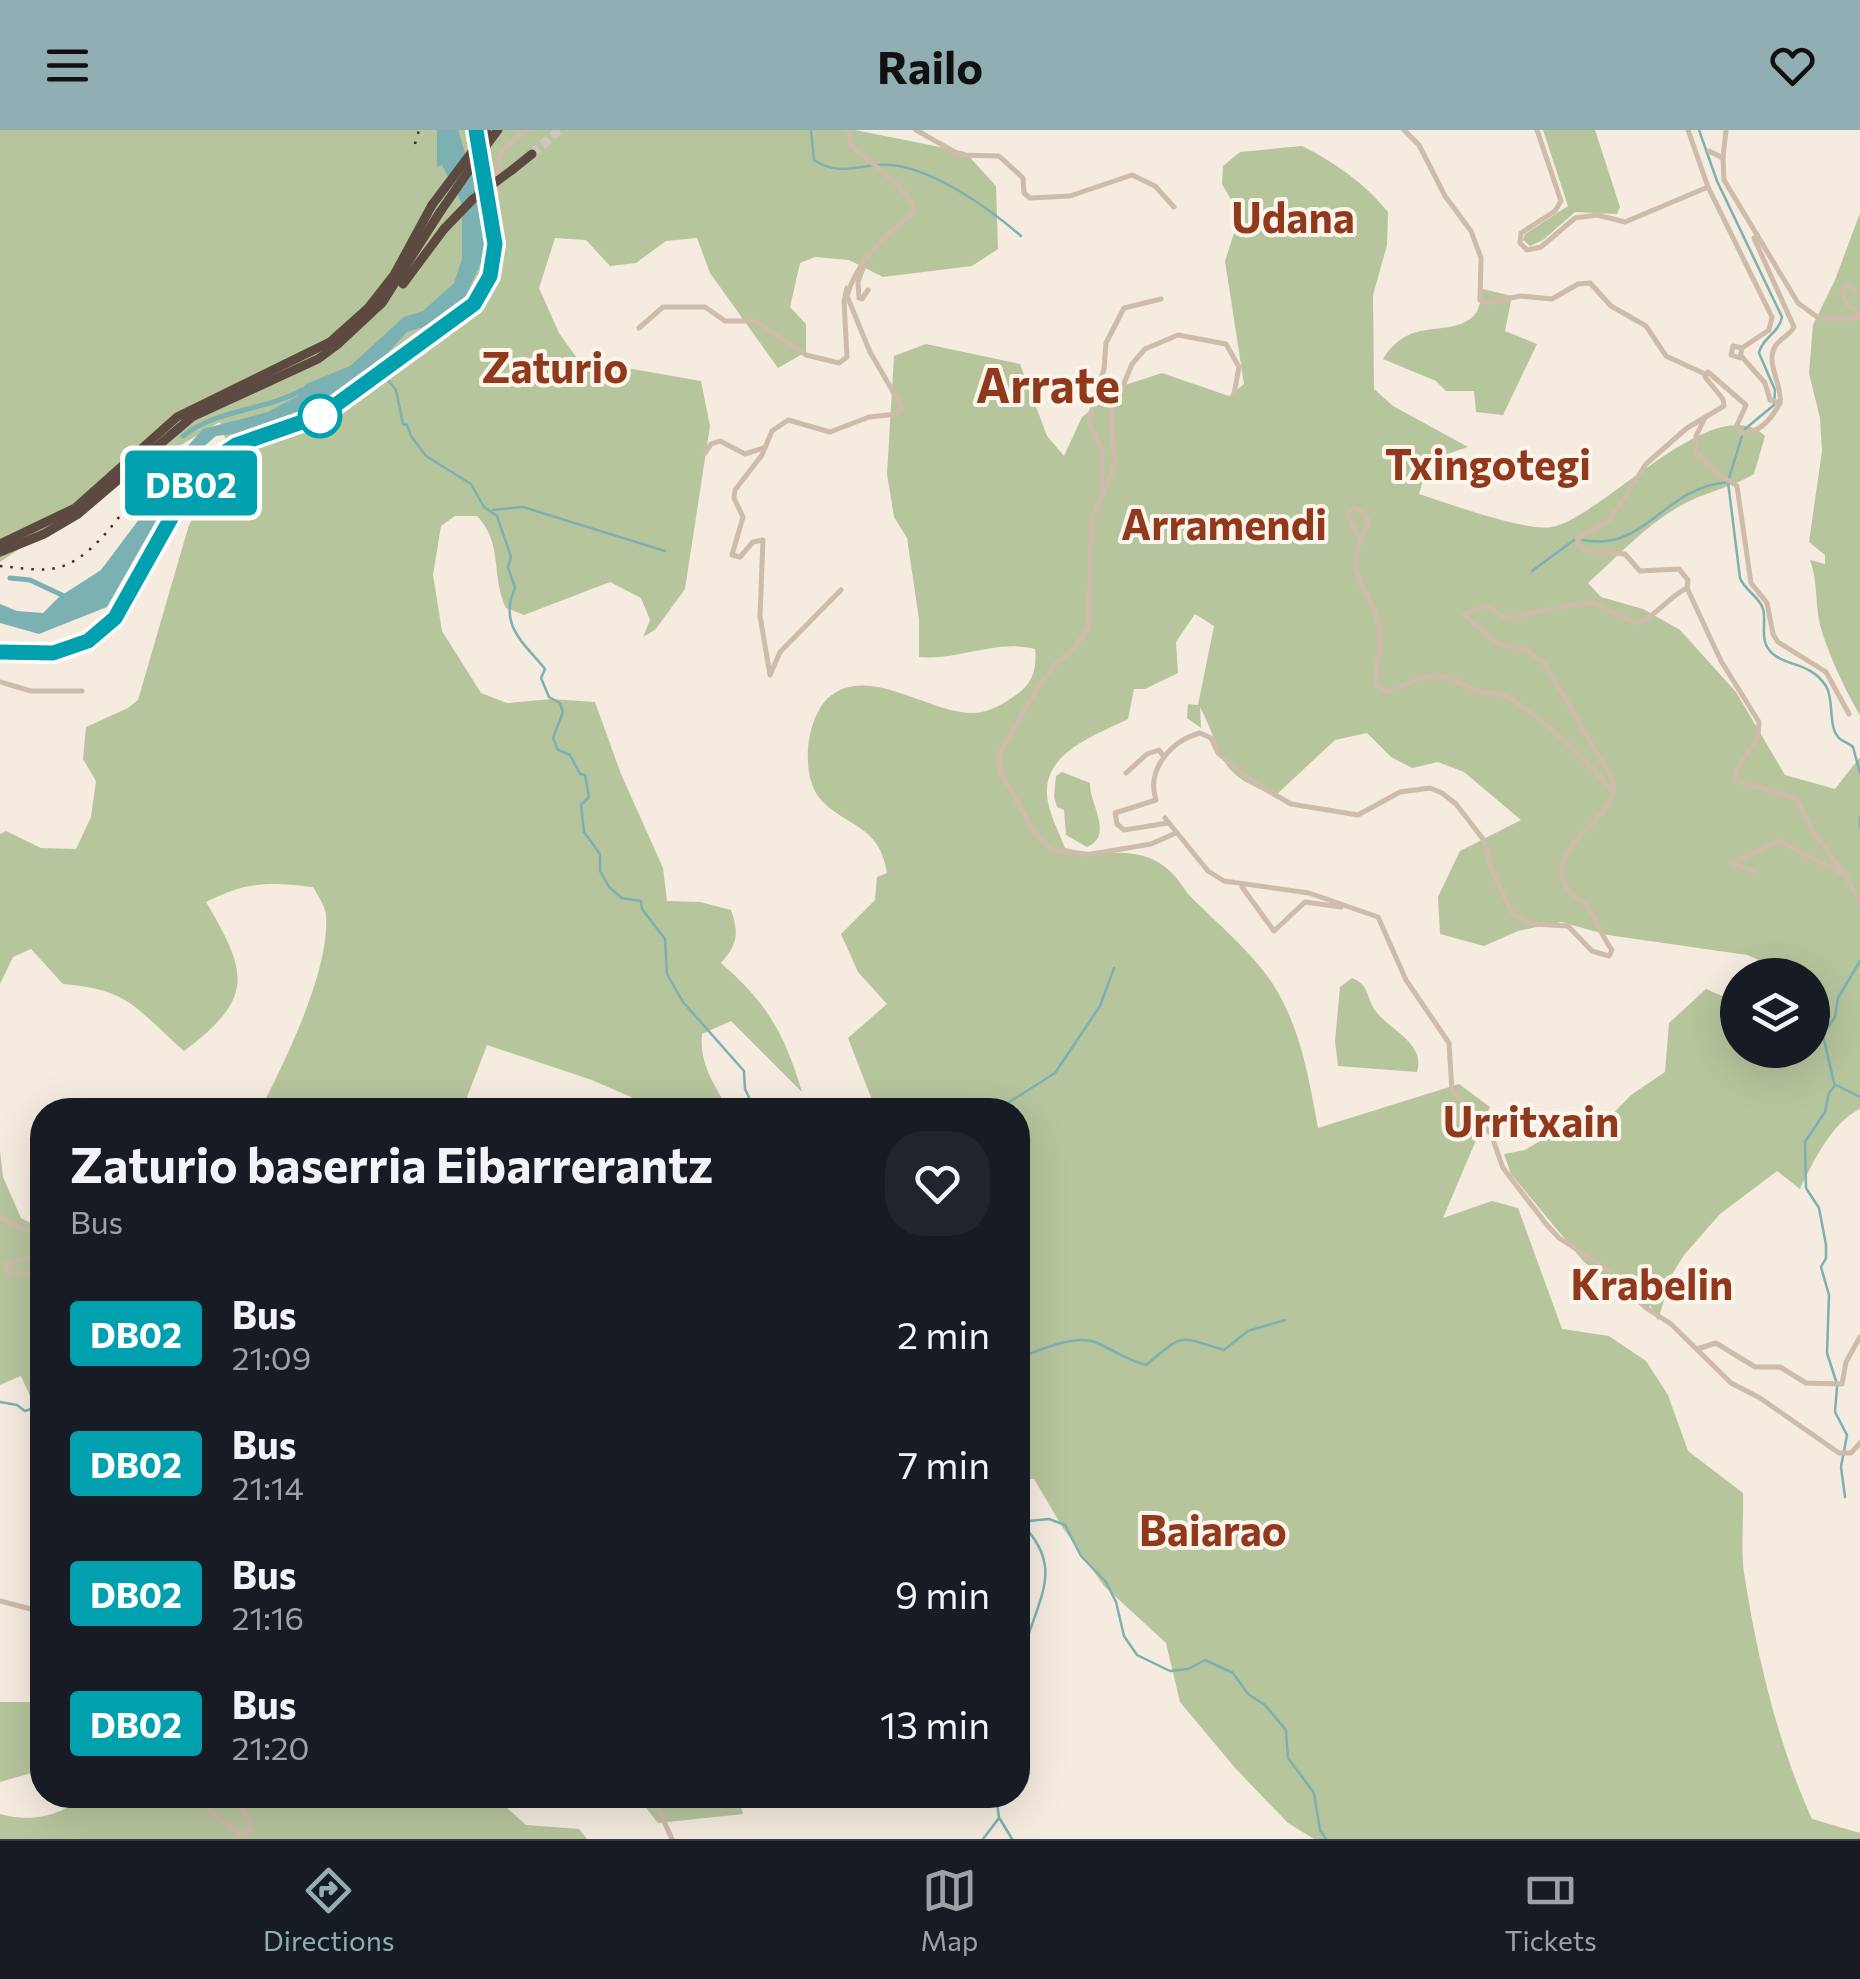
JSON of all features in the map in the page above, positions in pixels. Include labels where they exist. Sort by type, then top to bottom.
[{"type":"highway","points":[[0,652],[53,653],[88,641],[115,618],[189,486],[207,464],[236,445],[309,422],[463,314],[490,276],[495,226],[480,165],[487,132]]},
{"type":"highway","points":[[0,544],[75,508],[177,417],[291,364],[340,334],[394,274],[487,132]]},
{"type":"highway","points":[[0,552],[44,534],[78,514],[192,417],[318,359],[389,300],[444,228],[474,198],[532,154]]},
{"type":"highway","points":[[354,330],[394,287],[436,208]]},
{"type":"street","points":[[495,226],[499,217],[499,158],[526,130]]},
{"type":"street","points":[[841,590],[780,652],[770,675],[760,616],[763,540],[753,542],[740,557],[732,555],[743,516],[734,498],[735,490],[772,431],[788,420],[830,432],[869,417],[900,412],[899,396],[861,333],[848,296],[864,260],[914,212],[915,206],[908,195],[851,146],[849,130]]},
{"type":"street","points":[[916,130],[960,155],[999,156],[1022,178],[1024,193],[1030,198],[1070,196],[1132,175],[1155,186],[1174,207]]},
{"type":"street","points":[[1404,130],[1419,145],[1445,196],[1471,230],[1480,258],[1480,300],[1488,303],[1520,296],[1552,299],[1578,284],[1590,283],[1611,306],[1646,326],[1666,356],[1705,374],[1724,403],[1721,410],[1646,464],[1610,520],[1578,541],[1586,551],[1624,554],[1642,572],[1680,569],[1721,661],[1760,722],[1758,737],[1737,768],[1734,780],[1796,798],[1814,833],[1860,901]]},
{"type":"street","points":[[1538,130],[1562,200],[1555,211],[1522,233],[1520,243],[1526,250],[1541,247],[1575,218],[1598,215],[1625,222],[1708,187]]},
{"type":"street","points":[[1688,130],[1708,187],[1772,317],[1770,330],[1742,348],[1735,346],[1730,350],[1732,357],[1742,357]]},
{"type":"street","points":[[1726,130],[1724,180],[1780,276],[1810,314],[1832,320],[1858,318],[1860,312],[1849,307],[1842,292],[1846,285],[1860,292]]},
{"type":"street","points":[[1709,151],[1722,158]]},
{"type":"street","points":[[1705,374],[1711,372],[1746,405],[1737,425],[1743,433],[1769,421],[1781,392],[1772,358],[1778,343],[1794,327],[1753,230]]},
{"type":"street","points":[[864,260],[858,282],[859,298],[868,290]]},
{"type":"street","points":[[639,328],[663,307],[705,307],[726,320],[761,323],[806,355],[839,363],[847,356],[844,292],[850,287]]},
{"type":"street","points":[[1102,493],[1102,451],[1090,422],[1104,369],[1105,346],[1124,308],[1161,298]]},
{"type":"street","points":[[1176,832],[1152,844],[1086,855],[1052,850],[1034,832],[1000,770],[998,756],[1018,717],[1089,626],[1091,522],[1114,464],[1111,415],[1132,364],[1145,350],[1178,335],[1226,344],[1238,367],[1234,394]]},
{"type":"street","points":[[1742,348],[1742,357],[1776,402]]},
{"type":"street","points":[[1706,418],[1698,431],[1695,449],[1715,472],[1736,486],[1751,582],[1767,603],[1773,634],[1778,642],[1826,672],[1850,714]]},
{"type":"street","points":[[705,453],[711,444],[720,442],[746,454],[764,448]]},
{"type":"street","points":[[1359,537],[1348,512],[1358,507],[1369,521],[1359,537],[1353,562],[1375,614],[1380,639],[1377,685],[1385,691],[1394,690],[1424,676],[1436,676],[1453,678],[1478,691],[1502,694],[1566,744],[1614,794]]},
{"type":"street","points":[[1688,588],[1671,596],[1653,616],[1638,623],[1590,602],[1506,618],[1487,605],[1464,614],[1496,643],[1527,650],[1544,663],[1610,774],[1614,794],[1566,854],[1562,870],[1566,888],[1588,907],[1612,950],[1608,956],[1601,956],[1572,928],[1532,924],[1514,916],[1483,839],[1456,804],[1436,790],[1400,792],[1369,812],[1345,815],[1283,801],[1222,757],[1206,734],[1190,736],[1163,755],[1153,782],[1156,800],[1118,809],[1118,827],[1132,830],[1166,821],[1208,870],[1242,886],[1309,894],[1354,908],[1382,922],[1406,980],[1449,1043],[1452,1090],[1491,1134],[1503,1168],[1559,1238],[1604,1266],[1732,1384],[1760,1398],[1834,1450],[1847,1454],[1860,1443]]},
{"type":"street","points":[[0,682],[32,690],[82,691]]},
{"type":"street","points":[[1126,773],[1152,751],[1163,755]]},
{"type":"street","points":[[1755,872],[1731,863],[1779,841],[1845,875]]},
{"type":"street","points":[[1242,886],[1274,931],[1305,902],[1354,908]]},
{"type":"street","points":[[0,1217],[30,1232]]},
{"type":"street","points":[[30,1256],[6,1264],[15,1276],[30,1275]]},
{"type":"street","points":[[1697,1349],[1716,1343],[1756,1367],[1780,1368],[1806,1384],[1832,1386],[1842,1384],[1846,1362],[1860,1337]]},
{"type":"street","points":[[0,1601],[30,1609]]},
{"type":"street","points":[[209,1808],[240,1834],[250,1829],[241,1808]]},
{"type":"street","points":[[658,1808],[672,1839]]},
{"type":"green space","points":[[0,130],[855,130],[965,152],[996,186],[998,249],[972,266],[883,277],[849,260],[815,257],[800,263],[790,307],[806,324],[806,352],[778,368],[710,273],[697,238],[666,241],[636,263],[610,266],[586,240],[555,238],[539,288],[559,333],[583,372],[598,363],[701,381],[710,426],[685,589],[655,630],[643,637],[650,620],[641,598],[610,582],[524,615],[506,608],[494,548],[485,526],[477,516],[455,516],[441,526],[433,575],[442,631],[481,693],[507,703],[552,699],[595,702],[621,774],[663,868],[667,901],[700,902],[731,910],[735,938],[721,963],[763,1006],[788,1053],[802,1092],[731,1021],[702,1034],[709,1074],[722,1098],[632,1098],[592,1080],[487,1045],[467,1098],[266,1098],[304,1015],[321,962],[326,913],[313,887],[258,885],[206,902],[230,948],[237,983],[223,1015],[184,1051],[131,1004],[104,991],[63,984],[31,949],[13,957],[0,984],[0,834],[6,831],[41,848],[76,849],[91,817],[96,781],[83,759],[86,727],[138,700],[188,528],[227,444],[220,422],[130,475],[0,562]]},
{"type":"green space","points":[[1543,130],[1595,130],[1620,207],[1617,214],[1575,212],[1543,240],[1530,246],[1523,240],[1525,234],[1568,206]]},
{"type":"green space","points":[[1302,146],[1349,174],[1388,212],[1387,245],[1373,295],[1374,389],[1393,406],[1468,447],[1429,460],[1419,494],[1506,521],[1552,527],[1599,502],[1689,441],[1718,428],[1744,425],[1765,436],[1754,474],[1667,514],[1588,583],[1601,597],[1643,609],[1680,630],[1736,692],[1785,775],[1835,789],[1860,757],[1860,1109],[1832,1133],[1800,1189],[1777,1171],[1720,1214],[1671,1276],[1658,1321],[1650,1305],[1648,1308],[1584,1262],[1511,1174],[1504,1154],[1525,1150],[1545,1138],[1581,1127],[1603,1124],[1631,1095],[1665,1072],[1669,1023],[1706,989],[1720,995],[1720,1068],[1830,1068],[1830,958],[1754,958],[1608,935],[1561,922],[1518,931],[1484,946],[1440,934],[1438,897],[1460,851],[1521,820],[1464,772],[1438,762],[1412,768],[1391,757],[1367,733],[1335,740],[1276,795],[1242,780],[1225,762],[1200,707],[1201,728],[1187,718],[1188,704],[1198,705],[1214,626],[1195,614],[1176,642],[1178,673],[1145,689],[1134,689],[1128,719],[1063,756],[1048,780],[1047,795],[1065,848],[1132,854],[1161,864],[1256,961],[1291,1019],[1318,1128],[1459,1084],[1490,1107],[1443,1218],[1492,1201],[1518,1208],[1562,1329],[1609,1336],[1646,1361],[1668,1395],[1688,1451],[1743,1493],[1743,1558],[1750,1609],[1789,1761],[1812,1819],[1860,1833],[1860,1839],[1314,1839],[1288,1823],[1180,1702],[1166,1643],[1104,1586],[1034,1479],[1030,1479],[1030,1098],[871,1098],[848,1038],[887,1004],[858,972],[841,934],[875,900],[877,877],[887,873],[871,837],[816,793],[808,750],[820,708],[845,688],[863,685],[945,708],[982,712],[1022,691],[1033,675],[1035,663],[1035,649],[1020,647],[919,657],[919,619],[907,538],[894,517],[887,474],[894,356],[926,344],[1020,364],[1047,436],[1064,456],[1082,417],[1125,385],[1162,373],[1229,396],[1244,384],[1225,261],[1236,227],[1236,208],[1222,184],[1223,166],[1240,152]]},
{"type":"green space","points":[[1860,213],[1860,715],[1832,659],[1818,617],[1810,560],[1825,564],[1825,555],[1809,542],[1822,451],[1820,418],[1809,373],[1813,325]]},
{"type":"green space","points":[[1483,289],[1512,296],[1505,331],[1537,344],[1503,415],[1476,412],[1474,391],[1446,391],[1436,381],[1383,359],[1404,338],[1470,319],[1478,310]]},
{"type":"green space","points":[[1062,772],[1090,783],[1100,827],[1095,842],[1087,847],[1066,835],[1064,810],[1057,807],[1054,797],[1056,776]]},
{"type":"green space","points":[[1352,978],[1364,987],[1380,1017],[1411,1044],[1416,1052],[1417,1072],[1338,1066],[1335,1041],[1340,987]]},
{"type":"green space","points":[[0,1151],[3,1177],[21,1218],[30,1223],[30,1396],[21,1376],[0,1385]]},
{"type":"green space","points":[[0,1702],[30,1702],[30,1773],[0,1782]]},
{"type":"green space","points":[[507,1808],[526,1825],[579,1829],[587,1839],[0,1839],[0,1814],[21,1818],[64,1809]]},
{"type":"green space","points":[[646,1808],[741,1808],[743,1814],[658,1823]]},
{"type":"water","points":[[437,130],[458,130],[484,212],[485,254],[460,308],[446,320],[407,332],[375,367],[327,402],[254,432],[216,436],[201,449],[177,484],[107,607],[39,634],[0,623],[0,604],[17,611],[43,613],[59,597],[101,570],[176,470],[184,450],[203,429],[268,412],[297,396],[306,384],[350,366],[404,317],[423,311],[454,283],[462,259],[462,204],[442,165],[437,167]]},
{"type":"waterway","points":[[811,130],[814,160],[833,168],[890,165],[924,174],[977,202],[1021,236]]},
{"type":"waterway","points":[[1699,130],[1717,181],[1782,317],[1759,353],[1775,390],[1774,405],[1745,429]]},
{"type":"waterway","points":[[384,375],[396,390],[403,424],[426,456],[471,484],[484,507],[497,516],[511,557],[508,567],[515,588],[511,623],[545,669],[541,678],[549,697],[560,703],[563,712],[553,738],[558,750],[570,755],[580,774],[585,775],[589,797],[581,805],[584,832],[600,854],[600,871],[609,887],[622,898],[641,901],[642,909],[665,939],[667,974],[683,1002],[744,1071],[749,1098]]},
{"type":"waterway","points":[[183,436],[211,420],[302,390]]},
{"type":"waterway","points":[[1729,478],[1742,436]]},
{"type":"waterway","points":[[1582,540],[1623,537],[1686,495],[1728,482],[1740,578],[1761,605],[1768,649],[1813,673],[1826,686],[1836,734],[1853,747],[1860,773]]},
{"type":"waterway","points":[[493,510],[523,507],[665,551]]},
{"type":"waterway","points":[[1532,571],[1574,540]]},
{"type":"waterway","points":[[10,578],[30,580],[62,595]]},
{"type":"waterway","points":[[1860,817],[1860,828]]},
{"type":"waterway","points":[[1834,1083],[1823,1035],[1835,1017],[1838,998],[1860,961]]},
{"type":"waterway","points":[[1016,1098],[1055,1073],[1100,1006],[1114,968]]},
{"type":"waterway","points":[[1835,1085],[1825,1112],[1805,1142],[1806,1188],[1819,1208],[1826,1245],[1821,1267],[1829,1295],[1827,1353],[1836,1381]]},
{"type":"waterway","points":[[1836,1085],[1860,1097]]},
{"type":"waterway","points":[[1030,1354],[1056,1344],[1086,1340],[1146,1365],[1181,1340],[1224,1350],[1248,1331],[1285,1320]]},
{"type":"waterway","points":[[1837,1387],[1835,1412],[1847,1435],[1841,1467],[1845,1497]]},
{"type":"waterway","points":[[0,1402],[30,1409]]},
{"type":"waterway","points":[[1030,1521],[1049,1519],[1065,1525],[1081,1556],[1106,1582],[1116,1602],[1124,1636],[1137,1655],[1170,1671],[1188,1669],[1205,1660],[1233,1673],[1248,1694],[1265,1705],[1286,1730],[1288,1758],[1314,1793],[1320,1830],[1326,1839]]},
{"type":"waterway","points":[[1030,1534],[1041,1552],[1045,1581],[1030,1631]]},
{"type":"waterway","points":[[983,1839],[999,1818],[998,1808]]},
{"type":"waterway","points":[[1000,1819],[1012,1839]]},
{"type":"tunnel","points":[[532,154],[559,130]]},
{"type":"railway","points":[[415,144],[419,130]]},
{"type":"railway","points":[[0,566],[56,568],[90,550],[121,515],[171,441]]},
{"type":"bus line","name":"DB02","points":[[0,652],[53,653],[88,641],[115,618],[189,486],[218,454],[322,415],[474,304],[490,276],[495,244],[476,130]]},
{"type":"district","name":"Udana","points":[[1293,216]]},
{"type":"district","name":"Zaturio","points":[[555,366]]},
{"type":"district","name":"Arrate","points":[[1048,383]]},
{"type":"district","name":"Txingotegi","points":[[1488,463]]},
{"type":"district","name":"Arramendi","points":[[1224,523]]},
{"type":"district","name":"Urritxain","points":[[1531,1120]]},
{"type":"district","name":"Krabelin","points":[[1652,1283]]},
{"type":"district","name":"Baiarao","points":[[1213,1529]]}]
